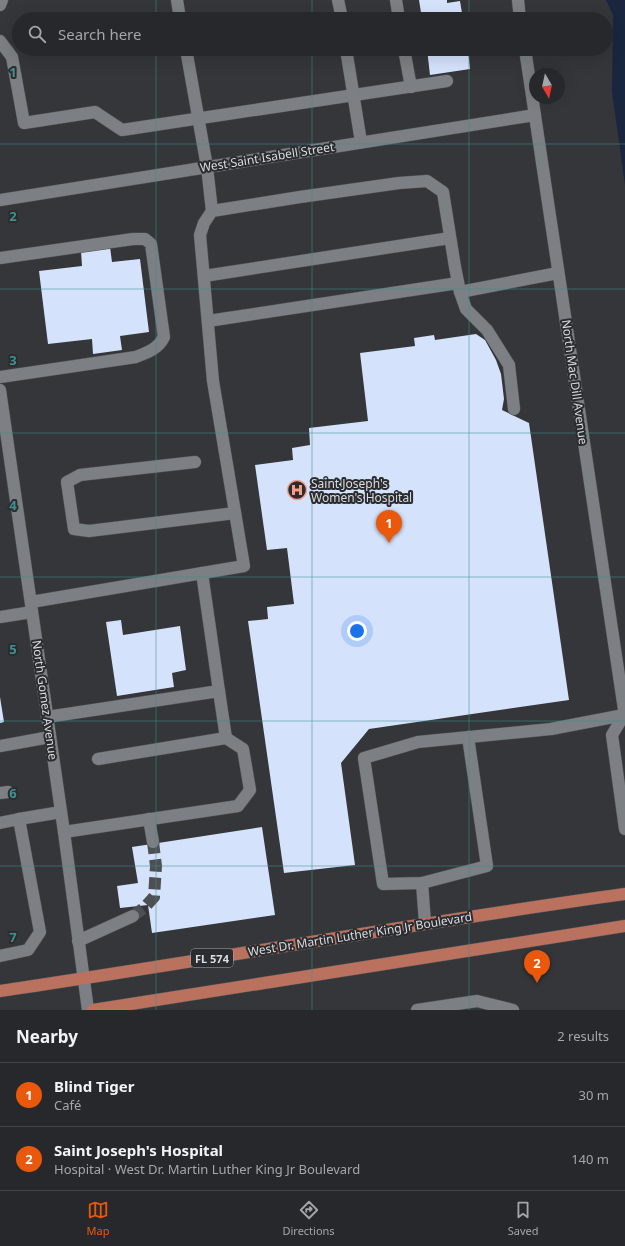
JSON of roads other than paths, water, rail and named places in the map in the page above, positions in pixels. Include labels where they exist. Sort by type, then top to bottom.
[{"type":"main road","name":"West Dr. Martin Luther King Jr Boulevard","points":[[0,991],[625,894]]},
{"type":"main road","points":[[93,1010],[625,926]]},
{"type":"street","points":[[0,5],[2,0]]},
{"type":"street","points":[[177,0],[179,12]]},
{"type":"street","points":[[338,0],[341,12]]},
{"type":"street","points":[[396,0],[399,12]]},
{"type":"street","points":[[518,0],[519,12]]},
{"type":"street","points":[[0,41],[12,58],[24,123],[96,112],[122,130],[447,81]]},
{"type":"street","points":[[0,617],[32,607],[244,566],[213,380],[200,236],[204,222],[212,211],[207,167],[187,56]]},
{"type":"street","points":[[347,56],[361,142]]},
{"type":"street","points":[[405,56],[410,87]]},
{"type":"street","name":"North Mac Dill Avenue","points":[[526,56],[625,716]]},
{"type":"street","name":"West Saint Isabell Street","points":[[0,200],[535,115]]},
{"type":"street","points":[[212,211],[338,191],[427,181],[443,192],[459,287],[466,309],[487,330],[509,365],[514,409]]},
{"type":"street","points":[[204,276],[450,238]]},
{"type":"street","points":[[0,258],[133,239],[145,239],[151,244],[164,337],[160,345],[149,352],[136,357],[0,377]]},
{"type":"street","points":[[208,322],[558,273]]},
{"type":"street","name":"North Gomez Avenue","points":[[0,390],[64,832],[88,1010]]},
{"type":"street","points":[[195,462],[80,476],[67,482],[74,529],[89,531],[235,513]]},
{"type":"street","points":[[202,573],[226,738]]},
{"type":"street","points":[[47,716],[219,691]]},
{"type":"street","points":[[468,737],[487,866],[422,883],[383,884],[364,758],[418,742],[468,737],[551,729],[625,716]]},
{"type":"street","points":[[625,716],[612,735],[625,829]]},
{"type":"street","points":[[0,746],[50,737]]},
{"type":"street","points":[[64,832],[238,806],[250,790],[243,749],[226,738],[98,759]]},
{"type":"street","points":[[0,822],[61,812]]},
{"type":"street","points":[[0,956],[28,950],[40,932],[19,819]]},
{"type":"street","points":[[149,819],[153,842]]},
{"type":"street","points":[[422,883],[425,924]]},
{"type":"street","points":[[78,941],[133,916]]},
{"type":"street","points":[[417,1010],[477,1001],[513,1010]]},
{"type":"water","points":[[606,0],[625,0],[625,185],[612,92],[613,12],[612,12]]},
{"type":"tunnel","points":[[133,916],[144,908],[154,897],[156,866],[153,842]]},
{"type":"place","name":"Saint Joseph's Women's Hospital","points":[[297,490]]},
{"type":"place","name":"Blind Tiger","points":[[389,543]]},
{"type":"place","name":"Saint Joseph's Hospital","points":[[537,983]]}]
